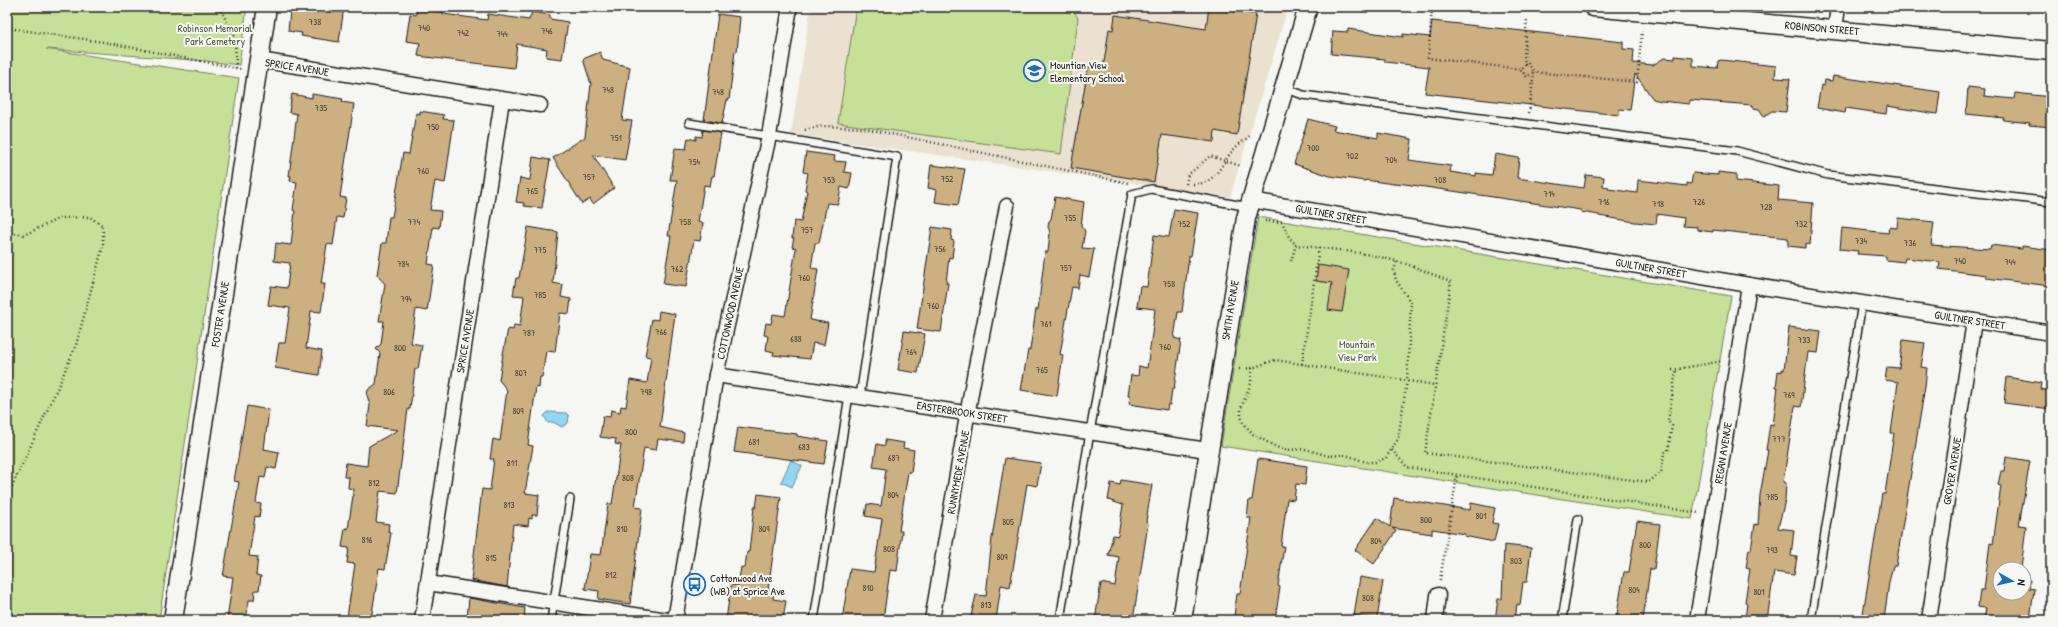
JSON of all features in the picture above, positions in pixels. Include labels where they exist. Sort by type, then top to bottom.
[{"type":"street","name":"FOSTER AVENUE","points":[[173,620],[267,7]]},
{"type":"street","name":"COTTONWOOD AVENUE","points":[[675,620],[716,375],[769,136],[790,7]]},
{"type":"street","name":"SMITH AVENUE","points":[[1182,620],[1220,369],[1250,203],[1308,7]]},
{"type":"street","name":"ROBINSON STREET","points":[[1593,7],[1717,16],[2051,51]]},
{"type":"street","points":[[1835,29],[1838,7]]},
{"type":"street","name":"SPRICE AVENUE","points":[[258,66],[540,105]]},
{"type":"street","name":"SPRICE AVENUE","points":[[422,620],[502,100]]},
{"type":"street","name":"GUILTNER STREET","points":[[1250,203],[2051,333]]},
{"type":"street","name":"RUNNYMEDE AVENUE","points":[[932,620],[968,413],[1007,206]]},
{"type":"street","name":"REGAN AVENUE","points":[[1697,620],[1749,285]]},
{"type":"street","name":"GROVER AVENUE","points":[[1929,620],[1974,321]]},
{"type":"street","name":"EASTERBROOK STREET","points":[[716,375],[1207,450]]},
{"type":"street","points":[[428,583],[667,620]]},
{"type":"street","points":[[1434,620],[1438,595]]},
{"type":"lane","points":[[1284,88],[1303,95],[1738,151],[1828,176],[2051,202]]},
{"type":"lane","points":[[689,123],[898,157],[814,620]]},
{"type":"lane","points":[[1060,620],[1090,432],[1132,194],[1151,189],[1250,203]]},
{"type":"lane","points":[[1811,620],[1862,303]]},
{"type":"lane","points":[[551,620],[570,499]]},
{"type":"lane","points":[[1562,620],[1578,519]]},
{"type":"path","points":[[221,8],[235,37],[236,68]]},
{"type":"path","points":[[1432,9],[1428,58],[1520,69],[1527,77],[1534,72],[1637,82],[1642,31]]},
{"type":"path","points":[[1525,65],[1524,56],[1527,19]]},
{"type":"path","points":[[7,28],[104,42],[236,68],[258,66]]},
{"type":"path","points":[[1520,69],[1528,63],[1534,72],[1528,124]]},
{"type":"path","points":[[822,126],[863,128],[1151,189]]},
{"type":"path","points":[[1186,183],[1196,184],[1212,179],[1220,172],[1225,161],[1234,149],[1251,136]]},
{"type":"path","points":[[1184,194],[1188,175],[1210,156],[1242,166]]},
{"type":"path","points":[[7,232],[24,235],[60,218],[90,217],[103,226],[103,246],[87,310],[76,345],[7,496]]},
{"type":"path","points":[[1265,221],[1282,222],[1289,237],[1296,245],[1367,255],[1397,261],[1450,282],[1425,453],[1648,482],[1661,473],[1664,453],[1668,450],[1672,426],[1668,420],[1676,371],[1682,367],[1737,359]]},
{"type":"path","points":[[1291,261],[1296,245]]},
{"type":"path","points":[[1302,365],[1319,248]]},
{"type":"path","points":[[1252,368],[1251,383],[1241,408],[1241,416],[1243,423],[1253,434],[1276,447],[1286,450],[1305,449],[1329,456],[1346,455],[1366,462],[1375,462],[1386,458],[1398,439],[1407,381],[1411,303],[1396,280],[1394,270],[1397,261]]},
{"type":"path","points":[[1220,369],[1252,368],[1275,360],[1435,385]]},
{"type":"path","points":[[1672,370],[1676,371]]},
{"type":"path","points":[[1392,450],[1407,467],[1713,516]]},
{"type":"path","points":[[1438,595],[1457,476]]},
{"type":"shaded area","name":"Mountian View Elementary School","points":[[811,7],[1288,8],[1230,197],[791,134]]},
{"type":"green space","name":"Robinson Memorial Park Cemetery","points":[[7,7],[247,7],[239,65],[206,61],[46,49],[239,78],[159,620],[7,620]]},
{"type":"green space","points":[[856,7],[1044,7],[1074,12],[1078,18],[1061,154],[838,123]]},
{"type":"green space","name":"Mountain View Park","points":[[1258,217],[1731,296],[1692,519],[1221,446]]},
{"type":"water","points":[[548,412],[566,413],[569,416],[568,423],[562,427],[553,422],[548,423],[544,416]]},
{"type":"water","points":[[791,460],[802,466],[792,487],[781,482]]},
{"type":"building","points":[[308,7],[344,7],[339,42],[301,36],[302,33],[288,31],[290,11],[307,13]]},
{"type":"building","points":[[417,7],[432,7],[434,11],[443,12],[443,14],[487,20],[488,14],[529,20],[532,12],[550,15],[550,19],[568,22],[562,59],[546,57],[547,49],[517,44],[514,68],[418,56],[420,43],[406,41],[410,14],[416,15]]},
{"type":"building","points":[[1209,7],[1256,14],[1237,135],[1215,131],[1214,142],[1162,135],[1154,182],[1071,168],[1088,67],[1103,69],[1109,29],[1113,30],[1115,15],[1206,29]]},
{"type":"building","points":[[718,14],[740,17],[737,52],[735,51],[729,100],[727,100],[722,123],[704,120]]},
{"type":"building","points":[[1432,21],[1623,42],[1623,49],[1634,50],[1633,63],[1653,65],[1664,58],[1675,59],[1675,56],[1693,58],[1693,66],[1717,68],[1718,61],[1721,60],[1776,66],[1775,78],[1790,79],[1786,112],[1772,111],[1764,116],[1759,109],[1753,108],[1753,105],[1689,100],[1689,104],[1653,99],[1635,74],[1630,110],[1619,109],[1619,115],[1425,93],[1429,67],[1385,62],[1385,59],[1331,54],[1333,31],[1348,32],[1348,29],[1403,37],[1403,34],[1430,37]]},
{"type":"building","points":[[600,52],[603,60],[630,67],[622,120],[632,121],[625,160],[593,155],[614,188],[593,204],[590,199],[582,204],[553,158],[585,137],[591,84],[583,59]]},
{"type":"building","points":[[1833,76],[1940,92],[1937,114],[1887,106],[1886,114],[1846,108],[1845,113],[1817,108],[1821,85],[1824,86],[1825,80],[1832,81]]},
{"type":"building","points":[[1968,87],[1985,89],[1984,96],[2014,99],[2015,93],[2051,97],[2051,127],[2003,120],[2004,118],[1966,114]]},
{"type":"building","points":[[292,94],[312,98],[312,94],[343,99],[342,102],[354,104],[340,197],[346,198],[343,218],[337,217],[333,245],[327,244],[321,284],[325,284],[321,312],[311,311],[306,348],[322,351],[319,375],[275,368],[279,343],[285,343],[290,308],[268,305],[271,286],[287,288],[290,263],[274,261],[276,243],[291,245],[295,211],[293,210],[297,182],[290,181],[291,176],[289,176],[297,114],[289,112]]},
{"type":"building","points":[[420,111],[444,115],[443,119],[454,120],[445,183],[435,181],[430,210],[441,211],[439,228],[433,227],[428,264],[434,265],[427,311],[416,309],[411,343],[422,345],[418,369],[415,369],[410,409],[408,409],[397,493],[380,491],[376,522],[389,524],[388,532],[391,533],[385,569],[379,568],[371,620],[364,620],[347,617],[355,564],[347,563],[349,548],[342,547],[345,528],[348,529],[354,489],[348,488],[349,477],[344,477],[346,463],[367,466],[369,446],[398,430],[367,426],[370,405],[367,395],[368,390],[376,384],[380,353],[376,349],[381,344],[384,321],[379,321],[385,284],[377,275],[382,243],[386,243],[389,217],[392,217],[403,153],[409,154],[416,113],[420,114]]},
{"type":"building","points":[[1308,119],[1335,126],[1333,130],[1378,138],[1378,133],[1412,139],[1409,160],[1451,166],[1450,172],[1476,176],[1476,173],[1492,175],[1495,154],[1519,158],[1517,178],[1584,188],[1586,175],[1604,177],[1603,186],[1609,187],[1608,189],[1637,193],[1638,180],[1687,186],[1687,183],[1691,184],[1693,173],[1718,175],[1718,172],[1736,174],[1736,181],[1779,186],[1778,200],[1813,203],[1810,245],[1805,244],[1805,248],[1788,246],[1788,238],[1713,230],[1713,232],[1697,230],[1697,227],[1683,226],[1684,218],[1657,214],[1656,224],[1635,222],[1581,212],[1581,210],[1405,184],[1365,181],[1330,176],[1294,164]]},
{"type":"building","points":[[703,130],[721,133],[714,176],[712,176],[710,186],[704,185],[698,222],[703,223],[700,241],[694,240],[686,287],[663,284],[671,236],[668,236],[677,180],[670,180],[675,148],[686,149],[688,138],[696,140],[696,136],[702,137]]},
{"type":"building","points":[[806,152],[835,156],[834,161],[846,162],[844,172],[852,173],[849,189],[841,187],[838,204],[827,203],[819,243],[815,243],[811,268],[818,269],[810,320],[828,323],[824,345],[813,343],[810,359],[773,355],[774,352],[766,350],[768,336],[764,335],[766,323],[771,324],[773,314],[785,316],[796,248],[792,247],[794,238],[792,238],[794,221],[801,222],[807,191],[805,190],[808,173],[803,172]]},
{"type":"building","points":[[533,157],[550,160],[542,208],[524,206],[524,203],[516,202],[520,178],[530,180]]},
{"type":"building","points":[[931,165],[965,169],[958,205],[935,202],[937,190],[928,188]]},
{"type":"building","points":[[1055,197],[1084,202],[1081,226],[1085,231],[1082,248],[1094,249],[1089,277],[1080,275],[1078,288],[1072,287],[1060,354],[1063,355],[1057,396],[1021,390],[1028,350],[1030,350],[1036,309],[1038,310],[1045,252],[1048,252],[1050,232],[1048,227]]},
{"type":"building","points":[[1174,209],[1198,213],[1191,256],[1189,256],[1182,312],[1178,312],[1174,338],[1181,340],[1174,389],[1172,389],[1170,405],[1168,404],[1167,410],[1129,404],[1130,395],[1128,395],[1131,375],[1138,376],[1139,366],[1147,368],[1155,309],[1137,307],[1140,286],[1147,287],[1154,235],[1169,237]]},
{"type":"building","points":[[1898,218],[1934,222],[1931,245],[1990,249],[1991,245],[2022,249],[2022,246],[2051,250],[2051,286],[1986,278],[1987,275],[1939,269],[1940,262],[1905,258],[1904,262],[1886,260],[1886,256],[1857,254],[1858,251],[1840,249],[1842,228],[1888,233],[1889,227],[1897,228]]},
{"type":"building","points":[[528,227],[558,232],[553,283],[563,285],[561,297],[571,299],[569,314],[560,313],[555,352],[546,351],[539,388],[536,387],[528,445],[533,446],[525,493],[539,495],[537,515],[532,515],[532,519],[529,518],[528,526],[513,524],[507,587],[471,580],[482,489],[490,490],[494,459],[490,459],[493,439],[500,441],[507,390],[499,380],[503,354],[508,329],[513,330],[514,325],[520,326],[524,296],[513,295],[516,278],[519,278]]},
{"type":"building","points":[[932,227],[952,230],[951,240],[954,241],[952,258],[949,257],[946,283],[948,283],[941,332],[917,329]]},
{"type":"building","points":[[1318,265],[1349,270],[1342,312],[1328,310],[1332,283],[1316,281]]},
{"type":"building","points":[[659,311],[675,314],[660,427],[684,433],[683,442],[658,439],[656,450],[644,448],[635,507],[642,508],[630,604],[598,599],[599,591],[585,589],[590,554],[601,555],[608,504],[612,504],[621,445],[615,444],[616,439],[600,437],[603,416],[610,417],[611,410],[620,412],[621,406],[626,407],[630,380],[647,383],[651,357],[645,356],[652,319],[658,320]]},
{"type":"building","points":[[1789,327],[1821,331],[1818,353],[1808,352],[1801,407],[1795,406],[1783,482],[1786,483],[1785,500],[1778,528],[1794,530],[1791,556],[1797,557],[1794,575],[1774,572],[1767,620],[1745,620],[1747,603],[1745,602],[1750,569],[1746,568],[1749,549],[1751,550],[1755,524],[1758,525],[1760,495],[1768,450],[1766,450],[1770,424],[1773,425],[1778,387],[1776,387],[1778,371],[1782,372],[1782,369],[1784,370]]},
{"type":"building","points":[[904,331],[925,334],[918,373],[898,370]]},
{"type":"building","points":[[1903,340],[1925,343],[1921,367],[1927,368],[1925,386],[1896,566],[1893,566],[1889,582],[1884,620],[1862,620],[1882,494],[1885,494],[1894,433],[1891,433],[1898,382],[1885,380],[1887,367],[1899,368]]},
{"type":"building","points":[[2007,377],[2041,383],[2040,389],[2051,391],[2051,409],[2004,403]]},
{"type":"building","points":[[247,406],[269,410],[264,449],[279,452],[276,469],[267,467],[265,478],[260,477],[256,503],[261,504],[259,517],[255,516],[249,556],[258,557],[256,575],[261,576],[259,590],[255,590],[254,600],[249,600],[246,620],[227,620],[233,577],[223,576],[239,482],[234,481]]},
{"type":"building","points":[[738,427],[797,434],[797,436],[828,441],[824,464],[734,452]]},
{"type":"building","points":[[885,440],[904,443],[903,448],[914,450],[911,472],[908,472],[899,531],[902,531],[897,571],[890,570],[883,620],[842,620],[850,569],[874,572],[882,519],[865,516],[867,504],[881,506],[886,469],[873,467],[877,444],[885,446]]},
{"type":"building","points":[[2006,457],[2030,461],[2019,525],[2026,526],[2022,561],[1992,561],[1992,601],[2032,601],[2032,589],[2034,589],[2030,620],[1984,620],[1986,608],[1978,607],[1980,590],[1984,590],[1990,543],[1993,544],[2001,486],[1998,485],[2001,471],[2004,471]]},
{"type":"building","points":[[1005,458],[1041,463],[1037,486],[1027,484],[1010,587],[1001,585],[996,620],[970,620],[976,595],[986,596],[992,538]]},
{"type":"building","points":[[1258,459],[1307,466],[1305,485],[1296,484],[1294,500],[1287,499],[1281,546],[1284,546],[1278,586],[1280,587],[1275,620],[1258,620],[1234,616],[1237,594],[1240,594],[1251,518],[1247,518],[1249,500],[1252,500]]},
{"type":"building","points":[[1121,480],[1152,485],[1146,521],[1148,524],[1133,620],[1095,620],[1101,583],[1115,586],[1119,557],[1108,555],[1113,535],[1118,536],[1123,505],[1108,500],[1111,483],[1120,485]]},
{"type":"building","points":[[758,494],[781,497],[768,590],[774,591],[773,599],[786,601],[783,620],[726,620],[731,585],[738,586],[741,567],[745,568],[747,552],[749,552],[754,507],[756,507]]},
{"type":"building","points":[[1394,498],[1470,510],[1471,503],[1495,508],[1492,523],[1498,524],[1494,542],[1464,536],[1465,534],[1432,529],[1432,534],[1392,528],[1396,531],[1374,564],[1355,550],[1377,518],[1390,527]]},
{"type":"building","points":[[1637,521],[1660,524],[1654,569],[1650,569],[1643,620],[1616,620],[1624,572],[1629,572]]},
{"type":"building","points":[[1504,545],[1531,548],[1527,582],[1523,582],[1520,605],[1517,604],[1515,620],[1495,620],[1498,599],[1502,599]]},
{"type":"building","points":[[1360,577],[1383,581],[1377,619],[1354,616]]},
{"type":"building","points":[[469,598],[525,608],[524,620],[473,620],[467,618]]},
{"type":"place","name":"Mountian View Elementary School","points":[[1035,71]]},
{"type":"place","name":"Cottonwood Ave (WB) at Sprice Ave","points":[[695,584]]}]
